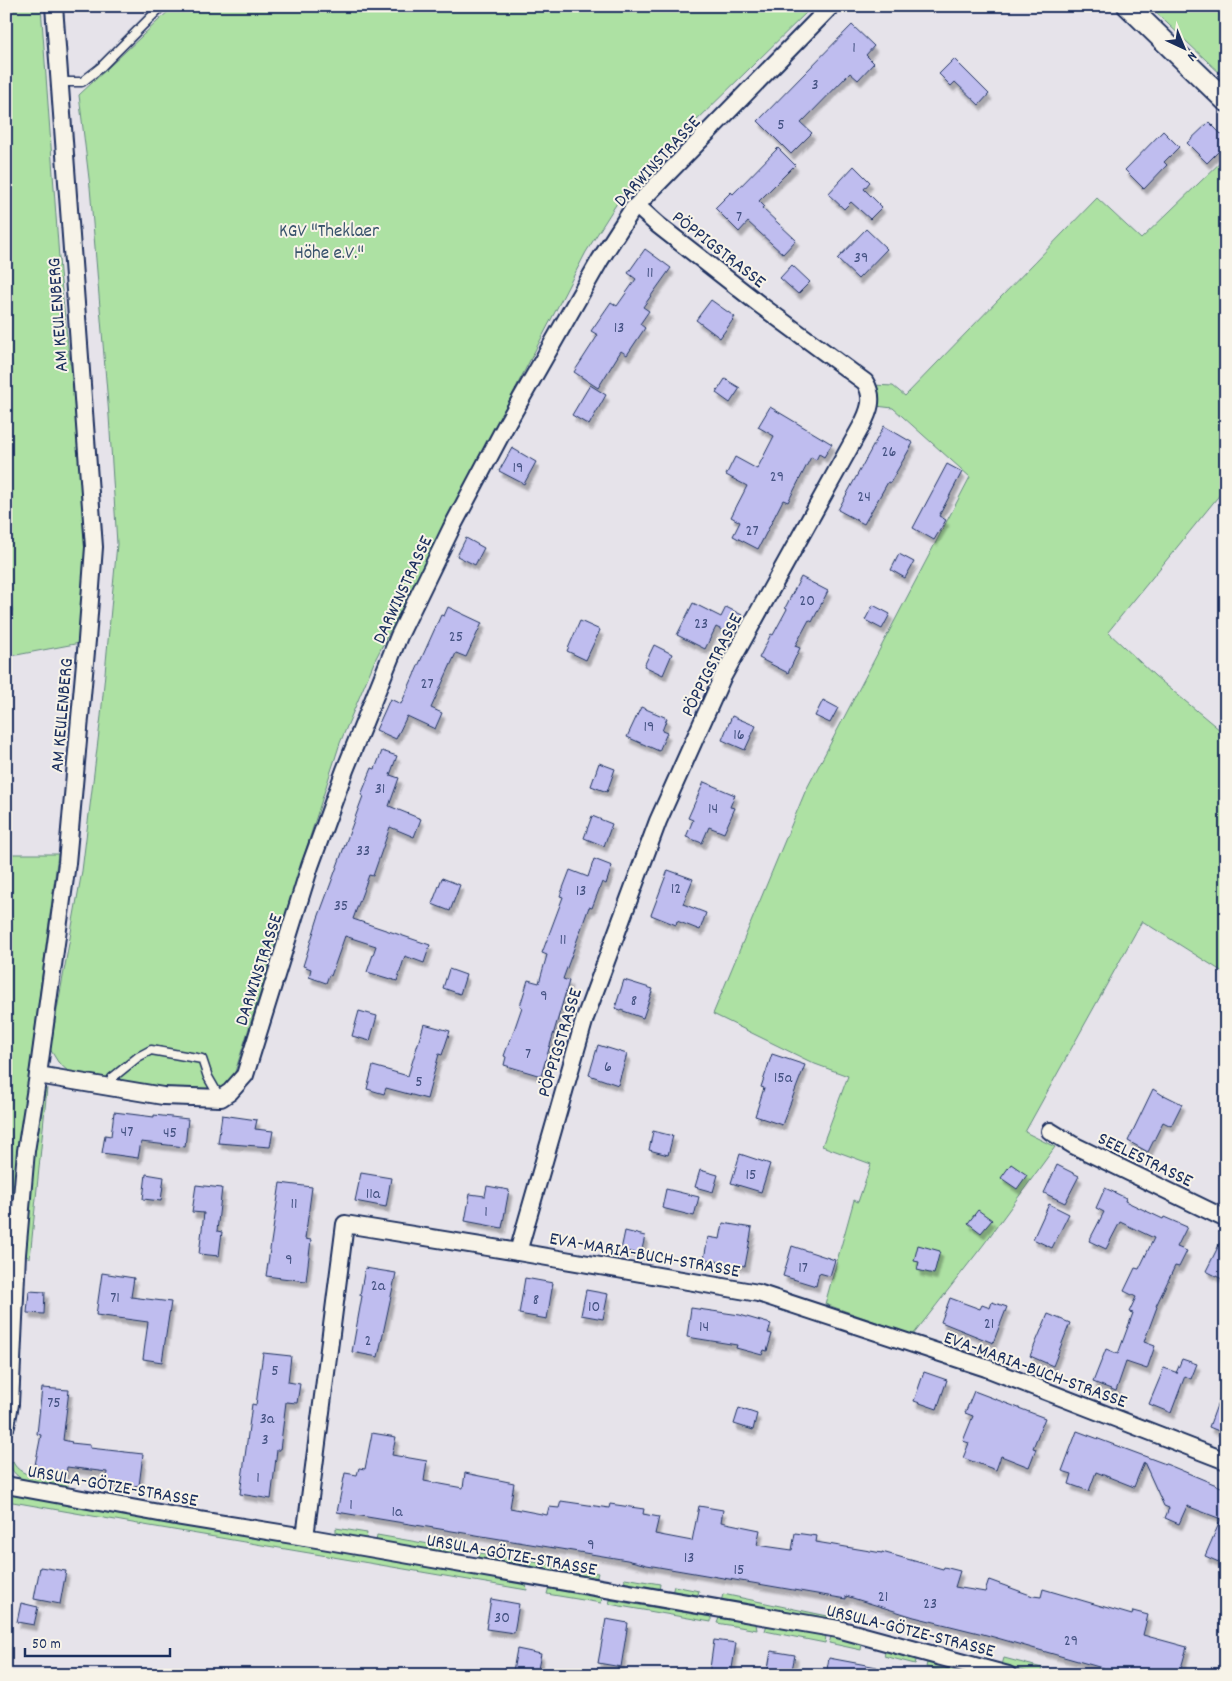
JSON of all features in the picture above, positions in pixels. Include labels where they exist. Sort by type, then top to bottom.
[{"type":"street","name":"AM KEULENBERG","points":[[6,1426],[10,1404],[17,1254],[26,1151],[66,863],[88,640],[94,547],[54,6]]},
{"type":"street","name":"DARWINSTRASSE","points":[[221,1098],[230,1092],[245,1074],[317,849],[345,770],[399,636],[451,529],[505,427],[600,260],[632,210],[831,6]]},
{"type":"street","points":[[1128,6],[1226,100]]},
{"type":"street","name":"PÖPPIGSTRASSE","points":[[518,1252],[585,1018],[658,820],[722,678],[868,414],[870,403],[870,390],[866,382],[759,304],[658,226],[637,206]]},
{"type":"street","points":[[38,1075],[163,1096],[221,1098]]},
{"type":"street","name":"SEELESTRASSE","points":[[1050,1131],[1073,1145],[1226,1219]]},
{"type":"street","name":"EVA-MARIA-BUCH-STRASSE","points":[[305,1537],[345,1224],[518,1252],[758,1294],[781,1300],[986,1368],[1226,1461]]},
{"type":"street","name":"URSULA-GÖTZE-STRASSE","points":[[6,1485],[181,1517],[838,1629],[1008,1675]]},
{"type":"lane","points":[[59,82],[82,82],[100,68],[162,6]]},
{"type":"lane","points":[[109,1088],[112,1078],[125,1069],[138,1056],[151,1050],[202,1060],[208,1077],[221,1098]]},
{"type":"green space","points":[[6,6],[41,6],[60,272],[71,364],[86,548],[80,643],[6,657]]},
{"type":"green space","name":"KGV \"Theklaer Höhe e.V.\"","points":[[174,6],[813,6],[624,192],[586,252],[375,660],[340,743],[234,1075],[223,1087],[209,1093],[94,1080],[71,1074],[58,1062],[50,1049],[82,871],[101,716],[117,544],[109,416],[90,187],[79,95]]},
{"type":"green space","points":[[1149,6],[1226,6],[1226,79]]},
{"type":"green space","points":[[1226,157],[1226,487],[1108,632],[1155,676],[1226,735],[1226,974],[1142,921],[1025,1132],[1055,1147],[984,1244],[913,1335],[825,1304],[854,1200],[858,1202],[871,1164],[822,1146],[848,1076],[815,1064],[713,1014],[805,792],[970,477],[893,408],[876,406],[873,385],[893,386],[905,396],[1097,198],[1141,239]]},
{"type":"green space","points":[[6,854],[58,854],[6,1251]]},
{"type":"green space","points":[[43,1088],[47,1088],[30,1258],[24,1255],[33,1153]]},
{"type":"green space","points":[[13,1462],[22,1472],[30,1475],[69,1482],[67,1489],[42,1486],[26,1481],[13,1472],[9,1464]]},
{"type":"green space","points":[[6,1495],[526,1584],[527,1590],[7,1501],[6,1505]]},
{"type":"green space","points":[[336,1528],[367,1533],[366,1540],[336,1535]]},
{"type":"green space","points":[[377,1535],[452,1548],[451,1555],[376,1542]]},
{"type":"green space","points":[[479,1553],[522,1560],[521,1567],[478,1560]]},
{"type":"green space","points":[[526,1561],[554,1565],[554,1572],[525,1568]]},
{"type":"green space","points":[[561,1567],[598,1573],[596,1580],[560,1573]]},
{"type":"green space","points":[[625,1578],[660,1584],[659,1591],[624,1585]]},
{"type":"green space","points":[[674,1586],[699,1591],[697,1597],[672,1593]]},
{"type":"green space","points":[[549,1587],[602,1598],[601,1603],[547,1594]]},
{"type":"green space","points":[[723,1594],[842,1619],[841,1624],[721,1602]]},
{"type":"green space","points":[[610,1600],[711,1617],[711,1622],[609,1604]]},
{"type":"green space","points":[[719,1618],[756,1624],[757,1630],[717,1623]]},
{"type":"green space","points":[[767,1624],[826,1636],[825,1643],[765,1631]]},
{"type":"green space","points":[[831,1637],[862,1643],[861,1650],[829,1643]]},
{"type":"green space","points":[[886,1649],[917,1657],[915,1664],[884,1656]]},
{"type":"green space","points":[[1004,1658],[1042,1668],[1040,1675],[1002,1665]]},
{"type":"green space","points":[[928,1659],[959,1668],[957,1675],[926,1667]]},
{"type":"building","points":[[852,25],[874,46],[866,55],[874,63],[858,80],[850,73],[801,123],[812,133],[791,154],[758,121]]},
{"type":"building","points":[[954,59],[989,94],[979,105],[955,82],[951,86],[939,74]]},
{"type":"building","points":[[1209,122],[1226,139],[1226,144],[1207,163],[1187,143]]},
{"type":"building","points":[[1163,131],[1179,147],[1164,162],[1167,165],[1144,189],[1125,170]]},
{"type":"building","points":[[778,148],[795,165],[759,201],[764,206],[762,208],[796,240],[783,254],[748,222],[739,232],[715,208],[731,192],[733,194]]},
{"type":"building","points":[[854,166],[870,182],[864,189],[882,207],[870,219],[851,202],[844,209],[828,194]]},
{"type":"building","points":[[866,229],[887,249],[858,279],[837,259]]},
{"type":"building","points":[[645,249],[671,268],[643,307],[649,311],[640,324],[645,328],[627,355],[621,351],[598,388],[574,372],[598,335],[591,331],[611,302],[617,306],[636,279],[628,273]]},
{"type":"building","points":[[792,265],[810,282],[798,294],[780,278]]},
{"type":"building","points":[[711,300],[735,317],[720,338],[696,320]]},
{"type":"building","points":[[725,379],[740,388],[730,403],[716,393]]},
{"type":"building","points":[[590,385],[606,395],[589,425],[572,415]]},
{"type":"building","points":[[770,407],[832,444],[824,457],[819,454],[816,460],[811,457],[788,502],[783,500],[758,549],[733,536],[740,522],[731,517],[747,486],[726,475],[735,457],[757,469],[774,436],[758,427]]},
{"type":"building","points":[[884,426],[913,443],[864,524],[838,510]]},
{"type":"building","points":[[512,448],[536,462],[524,484],[499,471]]},
{"type":"building","points":[[947,464],[962,472],[939,516],[946,520],[934,540],[913,528]]},
{"type":"building","points":[[466,538],[484,548],[475,565],[457,556]]},
{"type":"building","points":[[899,554],[914,562],[905,578],[891,570]]},
{"type":"building","points":[[801,577],[828,591],[812,622],[809,620],[795,646],[800,648],[788,673],[759,658],[787,609],[785,608]]},
{"type":"building","points":[[693,603],[721,617],[726,607],[742,615],[732,635],[716,627],[705,649],[677,635]]},
{"type":"building","points":[[873,605],[890,614],[882,629],[865,620]]},
{"type":"building","points":[[448,607],[482,623],[466,657],[456,653],[431,708],[442,713],[435,729],[407,716],[396,739],[376,730],[390,699],[401,704],[441,615],[444,616]]},
{"type":"building","points":[[580,621],[600,630],[586,660],[567,651]]},
{"type":"building","points":[[654,645],[672,654],[663,675],[644,666]]},
{"type":"building","points":[[823,700],[838,708],[830,723],[815,716]]},
{"type":"building","points":[[641,707],[667,718],[662,731],[667,733],[659,751],[627,737]]},
{"type":"building","points":[[732,716],[756,726],[745,750],[722,740]]},
{"type":"building","points":[[382,751],[397,756],[390,775],[399,778],[389,806],[421,819],[414,837],[390,827],[373,876],[369,875],[353,919],[430,945],[424,963],[405,956],[397,981],[367,972],[376,946],[345,936],[331,976],[329,975],[326,983],[309,977],[311,969],[303,966],[318,918],[363,796],[361,795],[372,768],[375,769]]},
{"type":"building","points":[[599,763],[615,769],[607,792],[591,786]]},
{"type":"building","points":[[704,782],[735,795],[730,807],[735,808],[724,833],[709,827],[702,843],[686,837],[693,820],[688,818]]},
{"type":"building","points":[[592,816],[612,824],[604,846],[584,838]]},
{"type":"building","points":[[594,859],[612,866],[606,884],[602,882],[592,908],[589,907],[563,979],[569,981],[541,1076],[504,1065],[506,1057],[504,1056],[522,1007],[520,1006],[528,980],[539,983],[547,955],[542,953],[563,897],[560,896],[570,870],[588,877]]},
{"type":"building","points":[[668,870],[693,879],[683,904],[706,913],[700,930],[677,921],[676,925],[651,915]]},
{"type":"building","points":[[442,878],[460,885],[450,911],[432,904]]},
{"type":"building","points":[[449,969],[466,975],[460,994],[443,988]]},
{"type":"building","points":[[624,980],[653,989],[643,1018],[615,1008]]},
{"type":"building","points":[[359,1011],[377,1016],[370,1041],[352,1036]]},
{"type":"building","points":[[424,1024],[450,1031],[442,1055],[439,1054],[427,1099],[386,1088],[384,1094],[367,1089],[373,1066],[408,1076]]},
{"type":"building","points":[[598,1045],[627,1054],[618,1085],[589,1075]]},
{"type":"building","points":[[772,1054],[805,1065],[782,1125],[755,1116],[764,1088],[761,1087]]},
{"type":"building","points":[[1153,1089],[1182,1104],[1171,1126],[1163,1122],[1148,1152],[1128,1141]]},
{"type":"building","points":[[114,1112],[188,1119],[185,1147],[141,1142],[138,1158],[102,1153],[105,1135],[111,1136]]},
{"type":"building","points":[[222,1115],[257,1120],[255,1129],[273,1131],[270,1147],[218,1143]]},
{"type":"building","points":[[653,1131],[673,1136],[668,1155],[649,1150]]},
{"type":"building","points":[[740,1154],[770,1164],[761,1192],[731,1183]]},
{"type":"building","points":[[1011,1164],[1027,1175],[1017,1189],[1001,1178]]},
{"type":"building","points":[[1057,1165],[1079,1176],[1065,1203],[1044,1193]]},
{"type":"building","points":[[700,1170],[718,1175],[713,1192],[695,1187]]},
{"type":"building","points":[[361,1173],[391,1178],[386,1207],[355,1201]]},
{"type":"building","points":[[146,1174],[164,1177],[161,1201],[143,1199]]},
{"type":"building","points":[[280,1183],[312,1187],[305,1239],[311,1240],[306,1281],[266,1276]]},
{"type":"building","points":[[196,1185],[222,1188],[217,1231],[222,1232],[219,1256],[199,1254],[204,1213],[192,1212]]},
{"type":"building","points":[[487,1186],[509,1190],[502,1228],[465,1221],[470,1194],[485,1196]]},
{"type":"building","points":[[1105,1188],[1126,1198],[1125,1201],[1163,1219],[1164,1217],[1187,1227],[1177,1247],[1187,1251],[1179,1267],[1175,1266],[1156,1306],[1144,1342],[1155,1346],[1147,1369],[1126,1362],[1116,1391],[1093,1382],[1106,1349],[1118,1354],[1133,1313],[1129,1312],[1136,1297],[1124,1291],[1135,1268],[1139,1269],[1154,1238],[1120,1222],[1106,1249],[1089,1241],[1104,1212],[1096,1208]]},
{"type":"building","points":[[666,1189],[699,1197],[694,1216],[662,1208]]},
{"type":"building","points":[[1049,1204],[1069,1214],[1052,1248],[1033,1239]]},
{"type":"building","points":[[978,1210],[992,1220],[981,1233],[968,1223]]},
{"type":"building","points":[[723,1223],[752,1228],[745,1266],[704,1259],[708,1237],[720,1239]]},
{"type":"building","points":[[625,1231],[645,1236],[641,1254],[621,1250]]},
{"type":"building","points":[[1226,1231],[1226,1281],[1206,1271]]},
{"type":"building","points":[[918,1245],[940,1251],[934,1274],[917,1270],[919,1262],[914,1261]]},
{"type":"building","points":[[792,1246],[835,1260],[830,1276],[819,1273],[816,1286],[783,1276]]},
{"type":"building","points":[[365,1268],[396,1273],[378,1357],[352,1352]]},
{"type":"building","points":[[102,1273],[134,1278],[131,1297],[171,1302],[162,1362],[143,1359],[148,1322],[96,1315]]},
{"type":"building","points":[[525,1278],[553,1283],[547,1319],[519,1314]]},
{"type":"building","points":[[586,1290],[608,1294],[603,1319],[581,1315]]},
{"type":"building","points":[[29,1291],[45,1292],[44,1314],[27,1313]]},
{"type":"building","points":[[950,1298],[980,1309],[982,1305],[990,1308],[992,1302],[1007,1307],[993,1343],[941,1322]]},
{"type":"building","points":[[691,1308],[740,1315],[771,1324],[768,1333],[772,1334],[767,1351],[764,1350],[762,1355],[736,1348],[737,1345],[687,1337]]},
{"type":"building","points":[[1048,1314],[1070,1323],[1053,1366],[1030,1356]]},
{"type":"building","points":[[263,1353],[291,1356],[288,1382],[300,1384],[297,1403],[286,1402],[280,1450],[277,1450],[271,1499],[240,1494],[252,1404],[256,1405]]},
{"type":"building","points":[[1182,1359],[1197,1364],[1191,1379],[1185,1376],[1171,1413],[1149,1404],[1164,1368],[1176,1372]]},
{"type":"building","points":[[924,1372],[947,1380],[937,1409],[914,1401]]},
{"type":"building","points":[[1224,1386],[1226,1387],[1226,1434],[1209,1427]]},
{"type":"building","points":[[42,1388],[69,1390],[63,1440],[90,1445],[90,1448],[143,1454],[139,1486],[106,1482],[107,1472],[67,1467],[66,1475],[34,1470],[41,1435],[37,1434]]},
{"type":"building","points":[[974,1391],[1045,1418],[1033,1448],[1036,1449],[1029,1467],[1001,1456],[996,1470],[963,1458],[969,1443],[963,1441],[973,1416],[965,1413]]},
{"type":"building","points":[[739,1408],[757,1414],[753,1430],[734,1424]]},
{"type":"building","points":[[1077,1431],[1226,1489],[1226,1552],[1221,1563],[1205,1556],[1221,1519],[1187,1506],[1179,1524],[1165,1518],[1169,1508],[1164,1506],[1144,1462],[1134,1487],[1096,1472],[1089,1491],[1069,1484],[1072,1474],[1062,1471]]},
{"type":"building","points":[[372,1433],[396,1437],[392,1455],[427,1461],[424,1481],[463,1488],[465,1473],[514,1483],[510,1508],[547,1515],[549,1507],[559,1508],[561,1501],[609,1508],[610,1504],[644,1509],[643,1514],[659,1517],[655,1534],[692,1541],[699,1506],[723,1510],[721,1522],[760,1530],[757,1545],[792,1550],[795,1533],[817,1536],[816,1542],[882,1552],[943,1569],[944,1567],[960,1571],[955,1587],[985,1592],[989,1580],[1033,1596],[1041,1597],[1043,1589],[1132,1615],[1133,1611],[1148,1615],[1143,1635],[1187,1647],[1179,1675],[1127,1675],[983,1634],[914,1617],[846,1596],[846,1599],[627,1560],[337,1512],[345,1473],[357,1475],[359,1468],[365,1469]]},
{"type":"building","points":[[40,1567],[66,1571],[60,1604],[34,1599]]},
{"type":"building","points":[[491,1599],[519,1604],[514,1633],[486,1629]]},
{"type":"building","points":[[21,1603],[38,1607],[34,1625],[17,1622]]},
{"type":"building","points":[[606,1619],[628,1623],[621,1667],[598,1663]]},
{"type":"building","points":[[714,1640],[736,1643],[731,1675],[709,1675]]},
{"type":"building","points":[[517,1649],[541,1654],[537,1674],[513,1671]]},
{"type":"building","points":[[771,1651],[795,1655],[791,1675],[767,1675]]},
{"type":"building","points":[[829,1658],[877,1667],[876,1675],[826,1675]]}]
